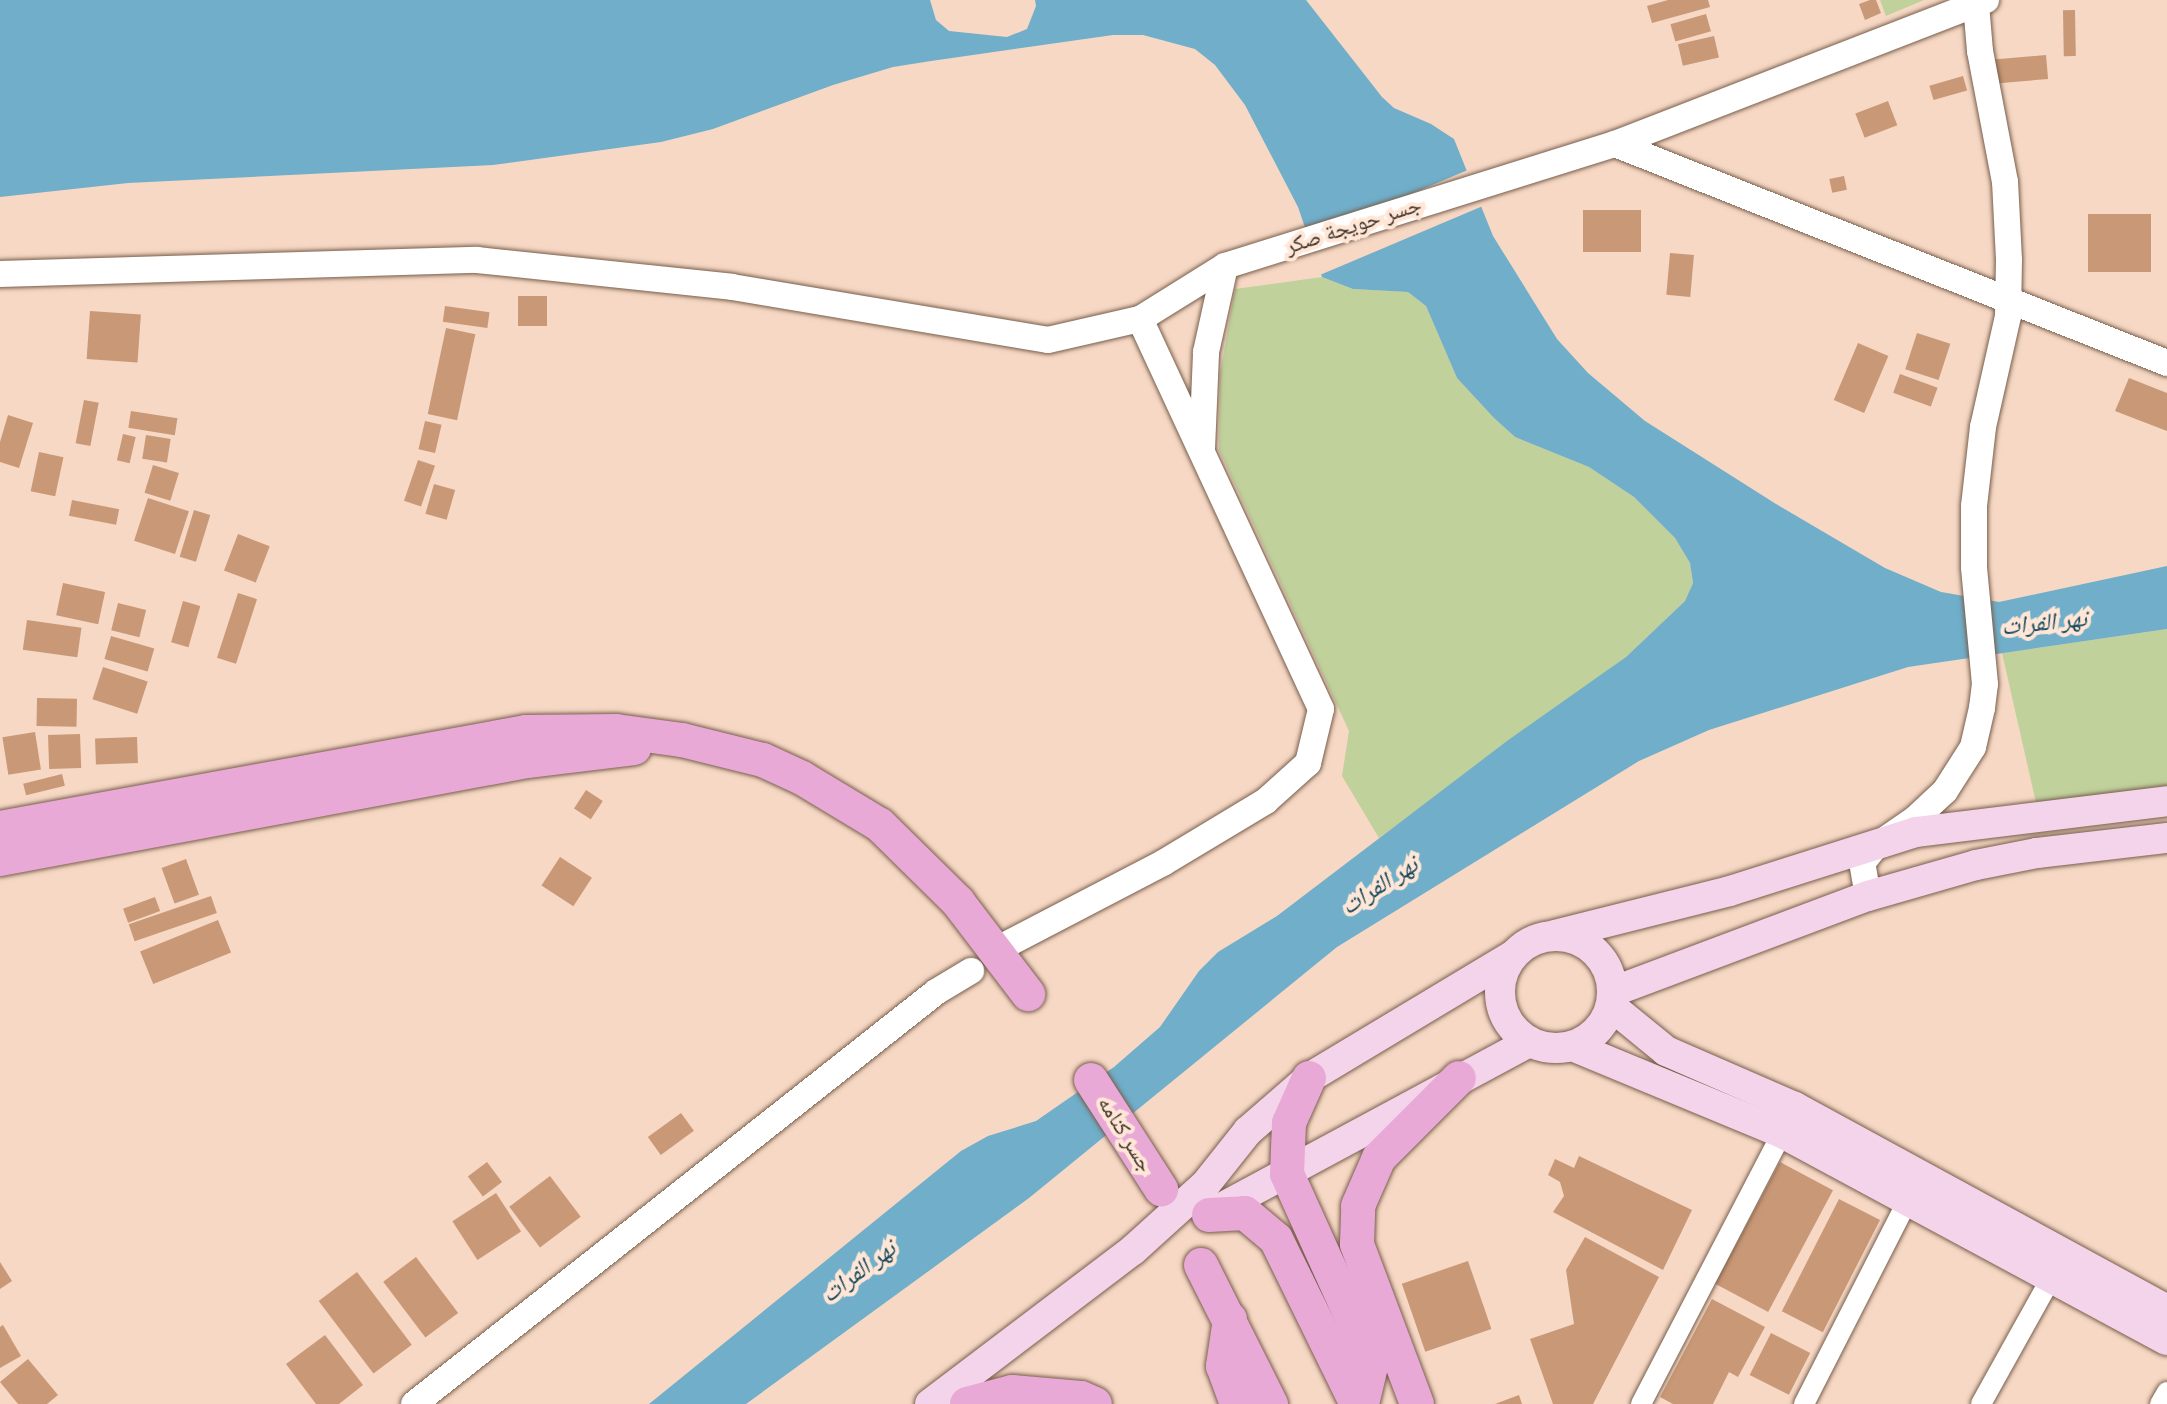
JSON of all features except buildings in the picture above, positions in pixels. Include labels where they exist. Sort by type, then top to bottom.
[{"type":"main road","points":[[0,828],[526,732],[616,731],[682,740],[763,760],[802,778],[880,825],[958,902],[1028,994]]},
{"type":"main road","points":[[0,859],[527,761],[682,740]]},
{"type":"main road","points":[[930,1404],[1133,1250],[1205,1185],[1248,1131],[1309,1078],[1512,956],[1524,945],[1683,904],[1916,832],[2167,801]]},
{"type":"main road","points":[[1612,999],[1868,896],[2006,859],[2167,838]]},
{"type":"main road","points":[[1512,956],[1503,970],[1500,1003],[1506,1019],[1529,1042],[1557,1049],[1589,1038],[1603,1023],[1612,999],[1609,973],[1601,957],[1579,940],[1555,935]]},
{"type":"main road","points":[[1612,999],[1666,1051],[1795,1107],[2167,1310]]},
{"type":"main road","points":[[1133,1250],[1209,1215],[1529,1042]]},
{"type":"main road","points":[[1572,1046],[1782,1133],[2167,1340]]},
{"type":"main road","points":[[1309,1078],[1289,1123],[1287,1174],[1372,1362],[1360,1404]]},
{"type":"main road","points":[[1417,1404],[1357,1244],[1358,1206],[1379,1158],[1459,1078]]},
{"type":"main road","name":"جسر كنامه","points":[[1091,1080],[1161,1189]]},
{"type":"main road","points":[[1209,1215],[1245,1213],[1276,1239],[1360,1404]]},
{"type":"main road","points":[[1201,1265],[1271,1404]]},
{"type":"main road","points":[[1230,1319],[1223,1366],[1237,1404]]},
{"type":"main road","points":[[967,1404],[1012,1392],[1081,1398],[1095,1404]]},
{"type":"street","name":"جسر حويجة صكر","points":[[0,274],[477,260],[732,287],[1048,340],[1140,319],[1225,266],[1615,144],[1981,2]]},
{"type":"street","points":[[1868,896],[1860,871],[1862,863],[1876,846],[1929,808],[1966,761],[1982,708],[1985,684],[1974,567],[1974,506],[1979,453],[2009,299],[2005,182],[1980,51],[1981,2]]},
{"type":"street","points":[[1615,144],[2167,363]]},
{"type":"street","points":[[1201,455],[1206,352],[1225,266]]},
{"type":"street","points":[[1009,943],[1163,863],[1266,801],[1308,763],[1321,709],[1140,319]]},
{"type":"street","points":[[414,1404],[936,992],[971,971]]},
{"type":"street","points":[[1641,1404],[1782,1133]]},
{"type":"street","points":[[1804,1404],[1908,1200]]},
{"type":"street","points":[[1981,1404],[2051,1278]]},
{"type":"street","points":[[2160,1404],[2167,1392]]},
{"type":"green space","points":[[1880,0],[1924,0],[1886,16]]},
{"type":"green space","points":[[1322,277],[1353,289],[1408,292],[1426,306],[1457,378],[1494,418],[1515,437],[1589,467],[1634,497],[1675,538],[1690,563],[1693,583],[1685,601],[1626,657],[1379,838],[1342,776],[1349,731],[1219,450],[1220,374],[1235,289]]},
{"type":"green space","points":[[2167,629],[2167,791],[2037,807],[2002,653]]},
{"type":"water","name":"نهر الفرات","points":[[0,0],[930,0],[936,20],[949,31],[1007,37],[1027,29],[1036,6],[1035,0],[1306,0],[1382,97],[1394,108],[1431,124],[1454,139],[1493,236],[1557,339],[1588,373],[1645,421],[1885,568],[1941,592],[1999,602],[2167,566],[2167,629],[1908,667],[1709,730],[1639,761],[1337,947],[1029,1198],[746,1404],[649,1404],[961,1151],[988,1136],[1036,1121],[1114,1067],[1160,1027],[1199,971],[1218,952],[1277,916],[1507,741],[1626,657],[1685,601],[1693,583],[1690,563],[1675,538],[1634,497],[1589,467],[1515,437],[1494,418],[1457,378],[1426,306],[1408,292],[1353,289],[1322,277],[1298,207],[1245,105],[1215,65],[1195,49],[1143,35],[1113,35],[893,67],[833,85],[713,129],[661,142],[493,165],[128,183],[0,197]]},
{"type":"pier","points":[[1470,169],[1485,205],[1320,275],[1305,239]]}]
